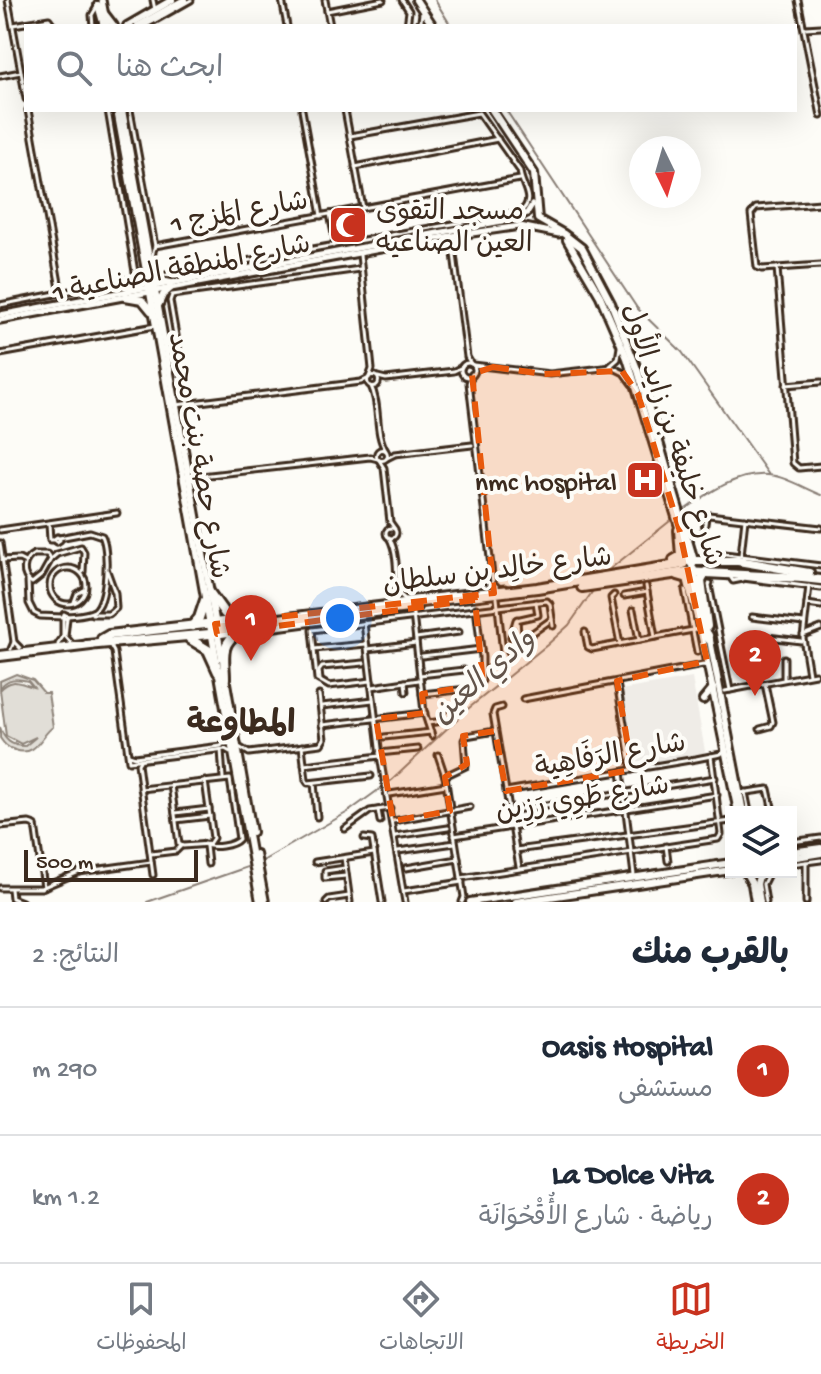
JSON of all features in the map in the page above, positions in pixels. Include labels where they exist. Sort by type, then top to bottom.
[{"type":"main road","points":[[129,24],[155,3],[172,0]]},
{"type":"main road","points":[[145,24],[184,0]]},
{"type":"main road","points":[[418,0],[433,24]]},
{"type":"main road","points":[[418,0],[434,24]]},
{"type":"main road","points":[[99,2],[104,24]]},
{"type":"main road","points":[[104,13],[112,24]]},
{"type":"main road","name":"شارع حصة بنت محمد","points":[[119,112],[152,271],[155,326],[231,711],[262,902]]},
{"type":"main road","name":"شارع حصة بنت محمد","points":[[120,112],[140,191],[145,266],[158,307],[189,475],[207,596]]},
{"type":"main road","name":"شارع خليفة بن زايد الأول","points":[[492,112],[531,173],[533,216],[538,224],[571,244],[619,338],[681,528],[692,549],[706,664],[722,691],[725,754],[741,806]]},
{"type":"main road","name":"شارع خليفة بن زايد الأول","points":[[492,112],[534,173],[538,219],[582,248],[604,288],[638,371],[673,502]]},
{"type":"main road","points":[[131,158],[137,153]]},
{"type":"main road","points":[[130,233],[151,227]]},
{"type":"main road","points":[[126,294],[141,282],[145,266]]},
{"type":"main road","points":[[152,271],[171,286],[158,307]]},
{"type":"main road","points":[[600,296],[591,272],[604,288]]},
{"type":"main road","points":[[126,294],[144,301],[154,316]]},
{"type":"main road","points":[[628,576],[651,565],[680,558],[681,528]]},
{"type":"main road","points":[[681,528],[693,567],[703,628]]},
{"type":"main road","points":[[692,549],[700,557],[746,562],[806,576]]},
{"type":"main road","points":[[647,581],[693,567],[709,556]]},
{"type":"main road","points":[[651,565],[806,576]]},
{"type":"main road","name":"شارع خالِد بن سلطان","points":[[0,653],[15,647],[106,642],[336,614],[413,612],[693,567],[821,577]]},
{"type":"main road","points":[[717,572],[731,578]]},
{"type":"main road","points":[[628,576],[647,581],[680,575],[687,577],[703,628]]},
{"type":"main road","name":"شارع خالِد بن سلطان","points":[[336,614],[365,607],[582,584]]},
{"type":"main road","points":[[454,597],[489,587]]},
{"type":"main road","points":[[192,626],[199,618],[207,596],[225,614],[236,618],[336,614]]},
{"type":"main road","points":[[106,642],[118,634],[192,626],[245,630],[316,622],[336,614]]},
{"type":"main road","points":[[153,640],[252,619]]},
{"type":"main road","name":"شارع خليفة بن زايد الأول","points":[[703,628],[722,691],[743,806]]},
{"type":"main road","name":"شارع خالِد بن سلطان","points":[[0,653],[213,629]]},
{"type":"main road","points":[[222,675],[226,644],[245,630]]},
{"type":"main road","points":[[87,645],[188,639],[199,642],[210,652],[222,675]]},
{"type":"main road","name":"شارع حصة بنت محمد","points":[[222,675],[229,735],[253,846]]},
{"type":"main road","points":[[703,700],[722,691]]},
{"type":"main road","points":[[231,711],[237,717]]},
{"type":"main road","points":[[797,849],[821,851]]},
{"type":"main road","points":[[516,902],[573,887],[725,864]]},
{"type":"main road","points":[[467,901],[563,895],[725,871]]},
{"type":"main road","points":[[748,878],[761,902]]},
{"type":"main road","points":[[758,878],[761,902]]},
{"type":"main road","points":[[546,902],[563,895]]},
{"type":"main road","points":[[500,902],[533,898]]},
{"type":"street","points":[[8,0],[24,88]]},
{"type":"street","points":[[146,24],[191,0]]},
{"type":"street","points":[[282,0],[287,24]]},
{"type":"street","points":[[325,0],[330,24]]},
{"type":"street","points":[[327,11],[383,0]]},
{"type":"street","points":[[402,0],[409,10],[406,23]]},
{"type":"street","points":[[798,0],[821,116]]},
{"type":"street","points":[[99,2],[104,13],[104,24]]},
{"type":"street","points":[[93,24],[92,15],[99,2]]},
{"type":"street","points":[[417,24],[421,21],[422,9]]},
{"type":"street","points":[[13,25],[49,19],[54,24]]},
{"type":"street","points":[[804,28],[821,27]]},
{"type":"street","points":[[0,76],[21,72]]},
{"type":"street","points":[[28,112],[61,294]]},
{"type":"street","points":[[0,305],[136,278],[108,112]]},
{"type":"street","points":[[130,112],[140,191],[155,246],[152,254],[156,272],[160,276],[303,256],[341,244],[365,246],[480,223],[525,210],[528,193],[520,179],[520,171],[481,114],[469,112]]},
{"type":"street","points":[[302,112],[321,216]]},
{"type":"street","points":[[345,112],[363,208]]},
{"type":"street","points":[[350,136],[459,116],[462,112]]},
{"type":"street","points":[[355,167],[498,139]]},
{"type":"street","name":"شارع المَزج 1","points":[[155,246],[520,179]]},
{"type":"street","points":[[821,203],[757,208],[752,211],[756,266],[762,269],[821,265]]},
{"type":"street","name":"شارع المنطقة الصناعية 1","points":[[171,286],[216,275],[250,272],[303,256],[418,240],[480,223],[521,217],[532,205]]},
{"type":"street","points":[[330,214],[335,239],[333,246]]},
{"type":"street","name":"شارع المنطقة الصناعية 1","points":[[0,317],[20,316],[47,306],[352,254],[365,246],[445,237],[452,240],[520,226],[559,234]]},
{"type":"street","points":[[335,239],[341,244]]},
{"type":"street","points":[[452,240],[467,357],[472,365],[473,374],[469,383]]},
{"type":"street","points":[[365,246],[359,260],[372,369],[378,385],[375,394]]},
{"type":"street","points":[[352,254],[359,260]]},
{"type":"street","points":[[218,267],[224,274]]},
{"type":"street","points":[[216,275],[218,267]]},
{"type":"street","points":[[777,268],[793,464],[799,468],[821,466]]},
{"type":"street","points":[[188,404],[170,301],[172,295],[360,269]]},
{"type":"street","name":"شارع المنطقة الصناعية 1","points":[[0,317],[109,300],[126,294]]},
{"type":"street","points":[[40,298],[47,306]]},
{"type":"street","points":[[40,298],[36,311],[43,317]]},
{"type":"street","points":[[103,306],[109,300]]},
{"type":"street","points":[[15,322],[20,316]]},
{"type":"street","points":[[0,354],[155,326]]},
{"type":"street","points":[[176,405],[361,382],[377,377],[386,379],[454,371],[472,365],[550,374],[606,367],[614,364],[619,357],[619,338]]},
{"type":"street","points":[[467,357],[462,366],[469,383],[489,587],[497,597],[504,662]]},
{"type":"street","points":[[606,367],[624,373],[638,394]]},
{"type":"street","points":[[454,371],[464,375],[482,368]]},
{"type":"street","points":[[372,369],[370,386],[375,394],[381,443],[386,452],[384,468],[390,522],[387,530],[393,545]]},
{"type":"street","points":[[361,382],[370,386],[386,379]]},
{"type":"street","points":[[786,385],[821,382]]},
{"type":"street","points":[[381,443],[378,452],[384,468]]},
{"type":"street","points":[[370,457],[378,452],[395,454],[472,445]]},
{"type":"street","points":[[189,475],[197,478],[370,457],[386,459],[395,454]]},
{"type":"street","points":[[190,484],[197,478]]},
{"type":"street","points":[[0,530],[117,513]]},
{"type":"street","points":[[704,531],[708,515],[821,528]]},
{"type":"street","points":[[741,556],[745,519]]},
{"type":"street","points":[[390,522],[395,529],[393,545],[399,594],[403,601],[430,600]]},
{"type":"street","points":[[49,523],[50,538],[83,549],[84,590],[73,603],[64,605],[54,598],[52,581],[60,570],[77,569],[82,565]]},
{"type":"street","points":[[387,530],[395,529]]},
{"type":"street","points":[[25,562],[32,555],[63,552],[62,543],[66,536],[87,532],[102,536],[106,545],[107,578],[97,608],[87,613]]},
{"type":"street","points":[[389,537],[395,537]]},
{"type":"street","points":[[0,543],[15,647]]},
{"type":"street","points":[[47,554],[51,559]]},
{"type":"street","points":[[29,590],[57,554]]},
{"type":"street","points":[[709,556],[741,556],[821,566]]},
{"type":"street","points":[[2,560],[19,559],[25,562]]},
{"type":"street","points":[[25,562],[30,606],[35,614],[65,617],[110,613],[116,608],[114,591],[107,578]]},
{"type":"street","points":[[77,569],[83,575]]},
{"type":"street","points":[[731,578],[821,588]]},
{"type":"street","points":[[28,581],[35,583]]},
{"type":"street","points":[[647,581],[655,637]]},
{"type":"street","points":[[710,583],[722,691],[815,674]]},
{"type":"street","points":[[365,607],[396,601],[397,586]]},
{"type":"street","points":[[809,586],[803,635],[809,675]]},
{"type":"street","points":[[399,594],[405,599],[489,587]]},
{"type":"street","points":[[489,587],[497,597],[520,604],[549,602],[553,626]]},
{"type":"street","points":[[464,670],[405,682],[330,686],[316,678],[311,633],[313,629],[364,623],[413,612],[476,608],[497,597],[537,588]]},
{"type":"street","points":[[685,590],[697,652]]},
{"type":"street","points":[[104,591],[114,591]]},
{"type":"street","points":[[624,596],[647,592]]},
{"type":"street","points":[[614,595],[611,598],[620,644]]},
{"type":"street","points":[[511,637],[519,618],[538,615],[536,602]]},
{"type":"street","points":[[518,635],[520,604]]},
{"type":"street","points":[[807,604],[821,606]]},
{"type":"street","points":[[64,605],[65,636],[71,643]]},
{"type":"street","points":[[97,608],[101,614]]},
{"type":"street","points":[[422,694],[467,689],[483,679],[476,608]]},
{"type":"street","points":[[633,610],[639,640]]},
{"type":"street","points":[[384,737],[431,734],[422,694],[413,612]]},
{"type":"street","points":[[752,617],[804,623]]},
{"type":"street","points":[[531,634],[552,619]]},
{"type":"street","points":[[364,623],[379,754],[389,796],[405,902]]},
{"type":"street","points":[[585,632],[590,648],[703,628]]},
{"type":"street","points":[[803,635],[821,628]]},
{"type":"street","points":[[58,644],[65,629]]},
{"type":"street","points":[[416,638],[459,632]]},
{"type":"street","points":[[747,647],[750,635],[803,641]]},
{"type":"street","points":[[106,642],[114,652],[127,752],[134,760],[141,789],[153,875]]},
{"type":"street","points":[[313,649],[416,643]]},
{"type":"street","points":[[422,656],[481,649]]},
{"type":"street","points":[[784,658],[784,680]]},
{"type":"street","points":[[320,680],[322,667],[364,663]]},
{"type":"street","points":[[523,699],[706,664]]},
{"type":"street","points":[[405,682],[406,692]]},
{"type":"street","points":[[617,682],[632,770]]},
{"type":"street","points":[[760,729],[773,722],[765,684]]},
{"type":"street","points":[[240,762],[249,753],[322,743],[319,695]]},
{"type":"street","points":[[320,706],[373,700]]},
{"type":"street","points":[[502,707],[493,711],[495,731],[519,868]]},
{"type":"street","points":[[428,723],[445,720],[450,712]]},
{"type":"street","points":[[322,725],[425,713]]},
{"type":"street","points":[[445,776],[466,766],[465,737],[495,731]]},
{"type":"street","points":[[134,760],[208,749],[224,744],[229,735]]},
{"type":"street","points":[[237,744],[249,753]]},
{"type":"street","points":[[302,746],[306,781],[314,783],[371,776]]},
{"type":"street","points":[[208,749],[228,750],[233,755]]},
{"type":"street","points":[[304,765],[418,749]]},
{"type":"street","points":[[219,751],[223,778]]},
{"type":"street","name":"شارع الرَفَاهِية","points":[[506,791],[725,754]]},
{"type":"street","points":[[438,755],[445,776],[467,901]]},
{"type":"street","points":[[404,891],[519,868],[718,839],[721,835],[720,823],[711,756]]},
{"type":"street","points":[[621,772],[636,876]]},
{"type":"street","points":[[141,789],[223,778],[232,781],[239,839],[235,843],[181,846],[175,851],[150,854]]},
{"type":"street","points":[[515,810],[715,778]]},
{"type":"street","points":[[205,781],[213,840],[205,845]]},
{"type":"street","points":[[314,783],[317,817]]},
{"type":"street","points":[[171,785],[181,846]]},
{"type":"street","points":[[389,796],[446,785]]},
{"type":"street","points":[[742,793],[768,789],[772,806]]},
{"type":"street","name":"شارع طَوِي رَزِين","points":[[454,836],[717,795]]},
{"type":"street","points":[[393,821],[470,807]]},
{"type":"street","points":[[345,829],[370,811],[390,808]]},
{"type":"street","points":[[175,813],[209,809]]},
{"type":"street","points":[[378,810],[380,821]]},
{"type":"street","points":[[176,820],[210,816]]},
{"type":"street","points":[[516,850],[725,822]]},
{"type":"street","points":[[0,826],[35,825],[44,887]]},
{"type":"street","points":[[395,836],[448,828]]},
{"type":"street","points":[[364,838],[372,839],[382,902]]},
{"type":"street","points":[[797,847],[821,838]]},
{"type":"street","points":[[398,851],[455,843]]},
{"type":"street","points":[[205,845],[208,864]]},
{"type":"street","points":[[666,846],[668,861]]},
{"type":"street","points":[[315,862],[375,853]]},
{"type":"street","points":[[326,902],[329,899],[349,899],[344,858]]},
{"type":"street","points":[[406,868],[458,859]]},
{"type":"street","points":[[797,863],[821,860]]},
{"type":"street","points":[[0,888],[44,887],[79,872],[151,862]]},
{"type":"street","points":[[806,862],[806,902]]},
{"type":"street","points":[[345,868],[329,870],[325,872],[325,878],[346,876]]},
{"type":"street","points":[[761,902],[766,878]]},
{"type":"street","points":[[43,881],[56,882]]},
{"type":"street","points":[[11,889],[12,898],[22,902]]},
{"type":"highlighted area","points":[[493,367],[544,374],[622,371],[638,394],[679,528],[707,661],[617,681],[632,770],[506,791],[495,731],[463,736],[467,764],[445,777],[450,811],[393,821],[376,719],[424,713],[422,694],[483,684],[475,600],[217,634],[215,624],[494,593],[472,374]]},
{"type":"shaded area","points":[[16,674],[33,680],[44,693],[48,693],[53,727],[34,748],[22,752],[8,747],[0,738],[0,727],[6,739],[16,745],[25,746],[36,737],[21,744],[6,736],[0,690],[12,682],[33,687],[28,681],[16,679],[0,688],[0,681]]},
{"type":"shaded area","points":[[692,678],[705,751],[703,754],[636,765],[620,690]]},
{"type":"waterway","points":[[435,0],[450,24]]},
{"type":"waterway","points":[[507,112],[637,308],[682,352],[769,475]]},
{"type":"waterway","name":"وادي العين","points":[[683,511],[723,486],[756,475],[781,478],[821,495]]},
{"type":"waterway","name":"وادي العين","points":[[605,573],[675,517]]},
{"type":"waterway","name":"وادي العين","points":[[259,863],[348,812],[392,780],[469,708],[569,625],[595,588]]},
{"type":"waterway","name":"وادي العين","points":[[147,902],[253,865]]},
{"type":"tunnel","points":[[684,568],[700,567]]},
{"type":"place","name":"مسجد التقوى العين الصناعيه","points":[[348,225]]},
{"type":"place","name":"nmc hospital","points":[[645,480]]},
{"type":"place","name":"Oasis Hospital","points":[[251,661]]},
{"type":"place","name":"La Dolce Vita","points":[[755,696]]},
{"type":"district","name":"المطاوعة","points":[[241,721]]}]
